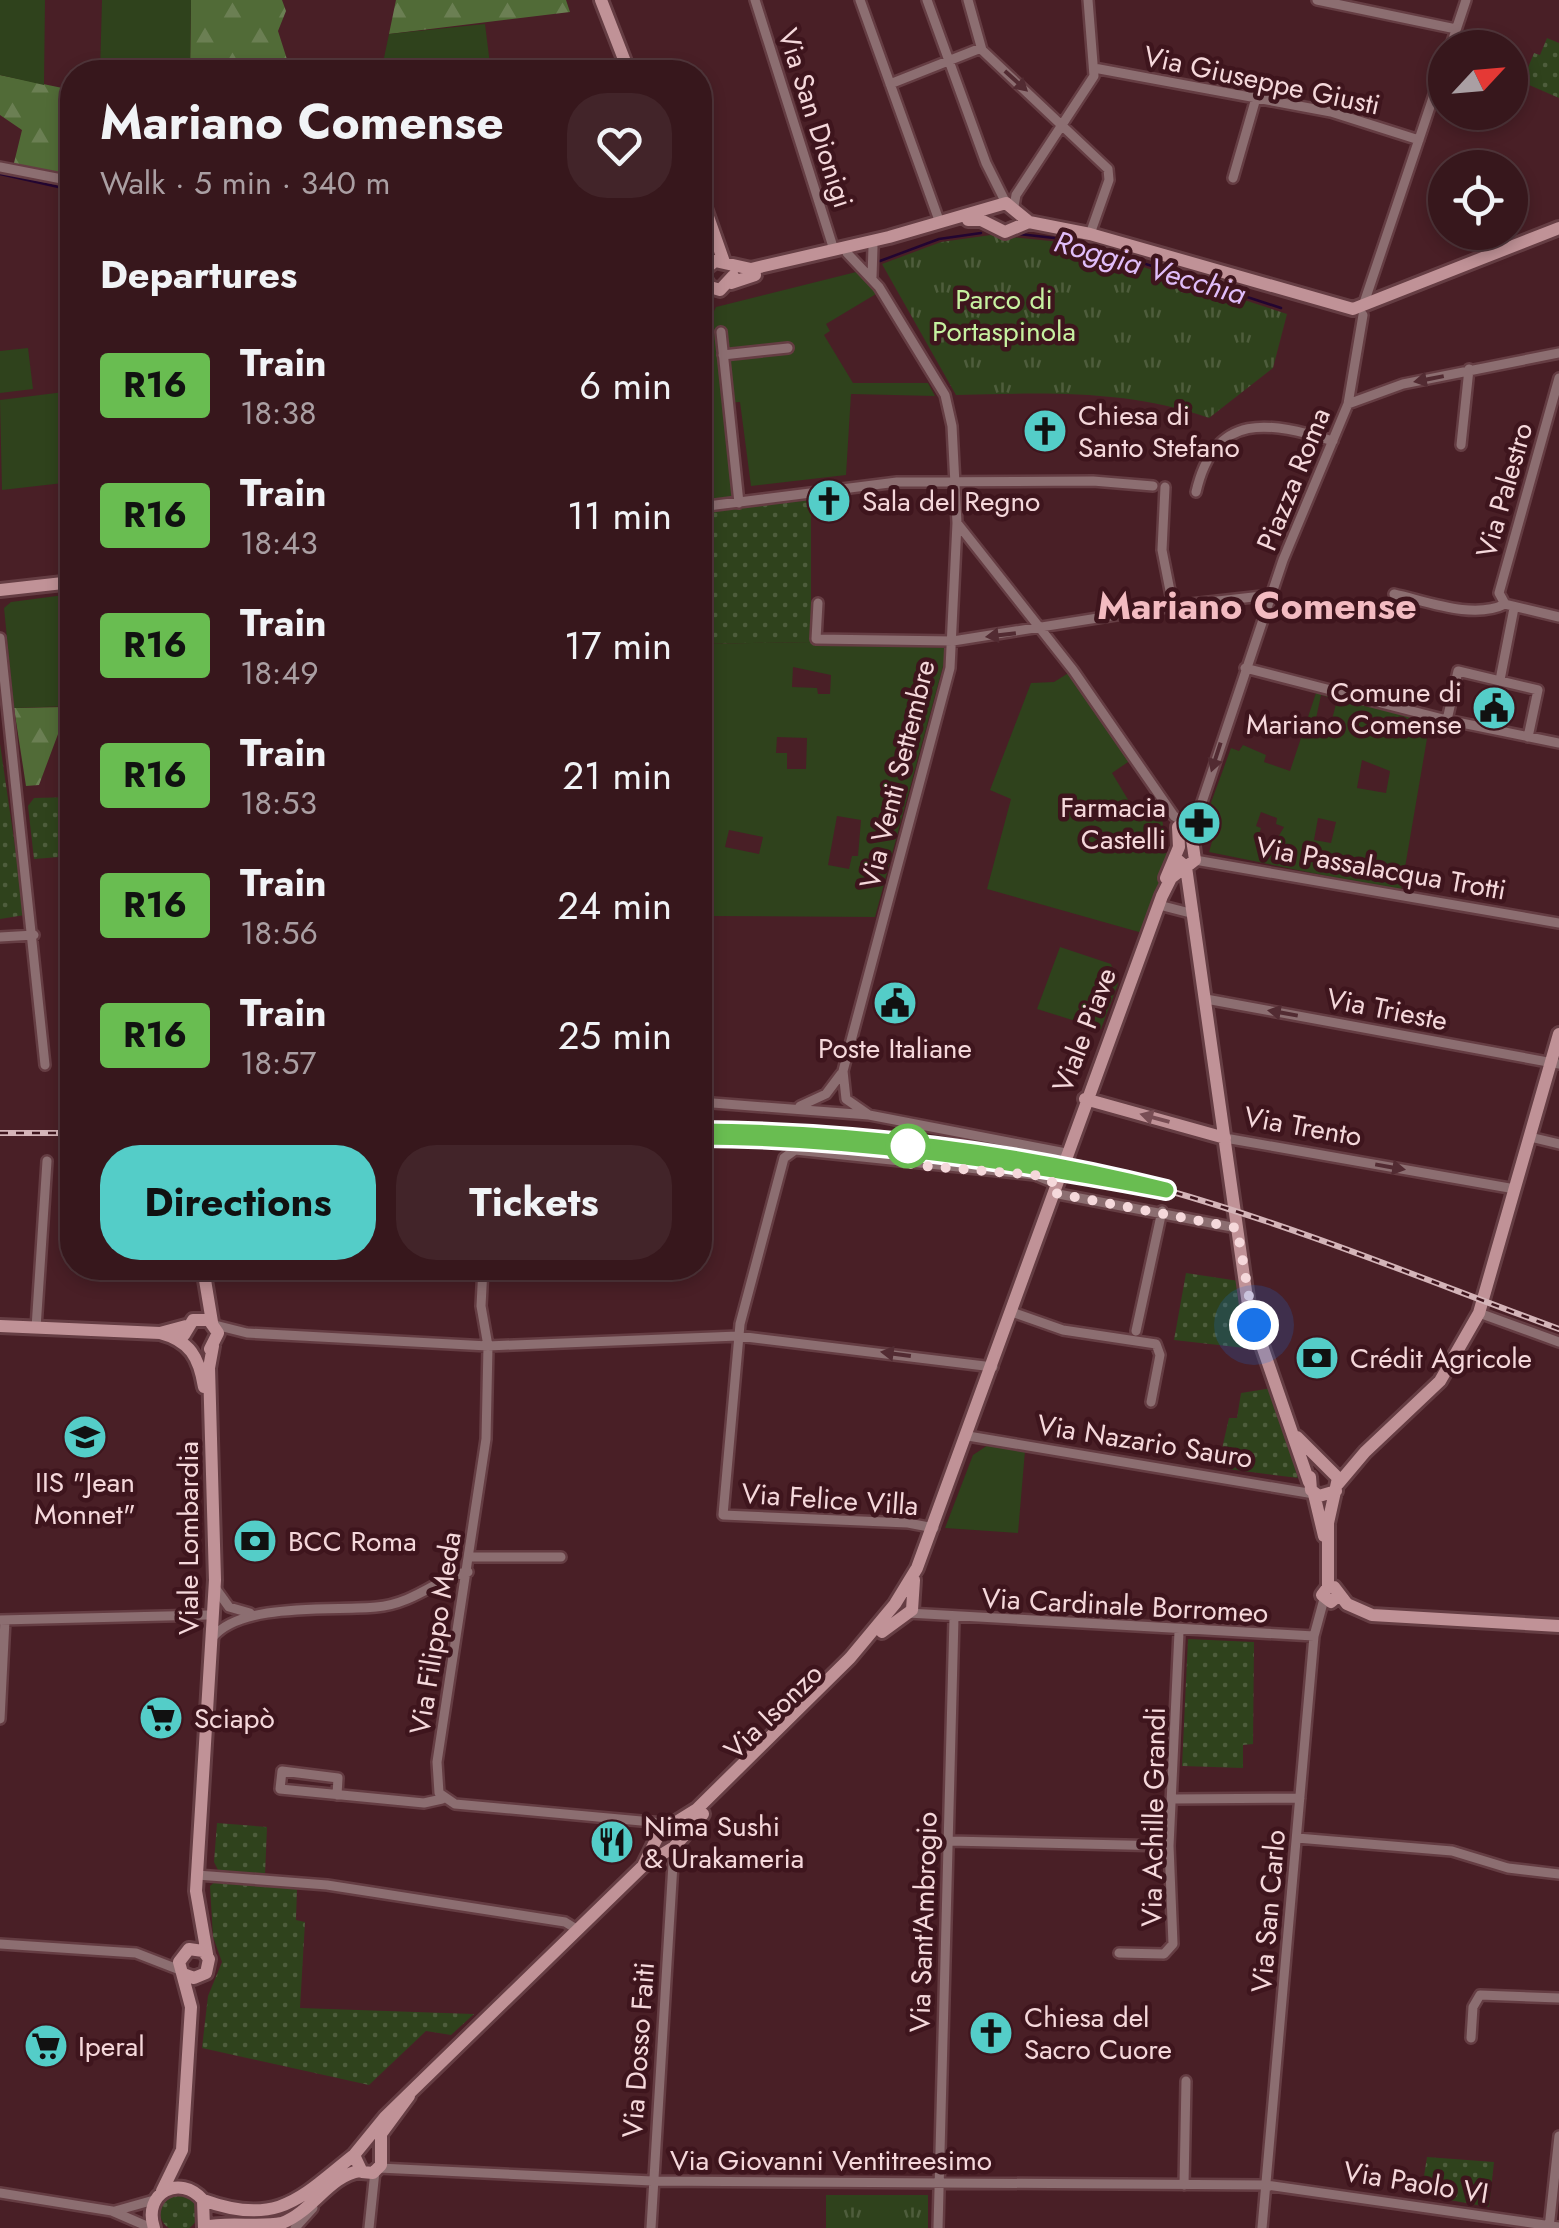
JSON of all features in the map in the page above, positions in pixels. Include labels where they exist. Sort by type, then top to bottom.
[{"type":"street","points":[[601,0],[624,60]]},
{"type":"street","name":"Via San Dionigi","points":[[755,0],[841,252]]},
{"type":"street","points":[[860,0],[940,222]]},
{"type":"street","points":[[927,0],[997,189],[1010,212]]},
{"type":"street","points":[[968,0],[981,48],[1109,173],[1090,234]]},
{"type":"street","points":[[721,263],[751,269],[873,247],[971,219],[990,223],[1002,232],[1016,195],[1090,85],[1094,68],[1088,0]]},
{"type":"street","points":[[1318,0],[1456,29],[1466,0]]},
{"type":"street","points":[[890,84],[981,48]]},
{"type":"street","name":"Via Giuseppe Giusti","points":[[1094,68],[1331,112],[1419,140]]},
{"type":"street","points":[[1233,178],[1256,98]]},
{"type":"street","name":"Piazza Roma","points":[[1182,824],[1197,817],[1244,668],[1348,404],[1363,311],[1428,113]]},
{"type":"street","points":[[0,167],[60,179]]},
{"type":"street","points":[[990,223],[1010,212]]},
{"type":"street","points":[[712,292],[731,283],[940,222],[1010,212],[1363,311],[1559,236]]},
{"type":"street","points":[[1363,311],[1559,228]]},
{"type":"street","points":[[712,233],[731,283]]},
{"type":"street","points":[[873,247],[873,280]]},
{"type":"street","name":"Via Venti Settembre","points":[[827,1093],[842,1071],[926,764],[953,641],[957,523],[951,421],[944,395],[873,280],[841,252]]},
{"type":"street","points":[[712,272],[721,263]]},
{"type":"street","points":[[1372,280],[1390,297]]},
{"type":"street","points":[[712,288],[717,290]]},
{"type":"street","points":[[720,332],[738,503]]},
{"type":"street","points":[[723,355],[788,348]]},
{"type":"street","points":[[1348,404],[1399,385],[1559,353]]},
{"type":"street","points":[[1461,445],[1468,369]]},
{"type":"street","name":"Via Palestro","points":[[1500,680],[1510,606],[1500,588],[1559,378]]},
{"type":"street","points":[[1196,492],[1202,465],[1239,431],[1275,424],[1333,441]]},
{"type":"street","points":[[712,506],[897,482],[1093,481],[1159,486],[1162,550],[1174,606]]},
{"type":"street","points":[[957,523],[1043,630],[1182,824],[1180,843],[1194,914],[1250,1312],[1312,1488],[1327,1543],[1330,1594],[1372,1615],[1559,1626]]},
{"type":"street","points":[[0,590],[60,583]]},
{"type":"street","points":[[1394,594],[1456,608],[1492,610],[1510,606],[1559,618]]},
{"type":"street","points":[[818,602],[816,639],[953,641],[1043,630],[1174,606],[1271,595]]},
{"type":"street","points":[[0,638],[45,1065]]},
{"type":"street","points":[[1244,668],[1447,720],[1559,743]]},
{"type":"street","points":[[1447,720],[1458,671],[1538,690],[1528,737]]},
{"type":"street","name":"Viale Piave","points":[[1055,1188],[1160,900],[1185,863]]},
{"type":"street","name":"Via Passalacqua Trotti","points":[[1185,863],[1559,923]]},
{"type":"street","points":[[1160,900],[1194,914]]},
{"type":"street","points":[[0,937],[34,935]]},
{"type":"street","name":"Via Trieste","points":[[1206,999],[1555,1064]]},
{"type":"street","points":[[1312,1488],[1327,1497],[1365,1452],[1440,1381],[1479,1312],[1555,1064],[1559,1034]]},
{"type":"street","name":"Via Venti Settembre","points":[[842,1071],[845,1097]]},
{"type":"street","points":[[790,1109],[838,1090],[869,1115]]},
{"type":"street","points":[[827,1093],[824,1104],[834,1111]]},
{"type":"street","points":[[834,1111],[845,1097]]},
{"type":"street","name":"Via Trento","points":[[1085,1099],[1225,1138],[1514,1189]]},
{"type":"street","points":[[712,1103],[869,1115],[1066,1153]]},
{"type":"street","points":[[1530,1137],[1559,1144]]},
{"type":"street","points":[[738,1336],[788,1152],[1035,1175],[1055,1188],[1237,1228]]},
{"type":"street","points":[[36,1328],[47,1162]]},
{"type":"street","name":"Via Isonzo","points":[[370,2161],[409,2096],[666,1840],[844,1677],[905,1604],[1055,1188]]},
{"type":"street","points":[[1136,1331],[1162,1211]]},
{"type":"street","points":[[189,1323],[202,1280]]},
{"type":"street","points":[[205,1280],[213,1324]]},
{"type":"street","name":"Via Filippo Meda","points":[[442,1799],[436,1768],[486,1439],[488,1346],[481,1306],[483,1280]]},
{"type":"street","points":[[1012,1312],[1063,1330],[1156,1344],[1160,1355],[1151,1402]]},
{"type":"street","points":[[1479,1312],[1559,1342]]},
{"type":"street","points":[[2,1328],[160,1333],[189,1323],[213,1324],[247,1333],[488,1346],[738,1336],[992,1367]]},
{"type":"street","name":"Viale Lombardia","points":[[189,1323],[189,1346],[203,1381],[206,1420],[204,1729],[197,1912]]},
{"type":"street","name":"Viale Lombardia","points":[[204,1729],[215,1586],[210,1373],[213,1324]]},
{"type":"street","points":[[160,1333],[201,1352],[247,1333]]},
{"type":"street","name":"Via Felice Villa","points":[[738,1336],[723,1514],[912,1523],[934,1528]]},
{"type":"street","points":[[1290,1428],[1328,1468],[1337,1487],[1327,1543]]},
{"type":"street","name":"Via Nazario Sauro","points":[[968,1436],[1312,1488]]},
{"type":"street","points":[[1312,1488],[1316,1470],[1365,1452]]},
{"type":"street","points":[[470,1557],[561,1558]]},
{"type":"street","points":[[213,1637],[230,1623],[258,1614],[395,1605],[468,1572]]},
{"type":"street","points":[[215,1586],[229,1607],[258,1614]]},
{"type":"street","name":"Via San Carlo","points":[[1262,2228],[1314,1636],[1330,1594]]},
{"type":"street","name":"Via Cardinale Borromeo","points":[[905,1604],[934,1617],[1314,1636]]},
{"type":"street","points":[[0,1719],[2,1620],[206,1616]]},
{"type":"street","name":"Via Sant'Ambrogio","points":[[938,2228],[954,1618]]},
{"type":"street","name":"Via Achille Grandi","points":[[1119,1953],[1161,1954],[1172,1949],[1169,1846],[1179,1632]]},
{"type":"street","points":[[337,1794],[338,1778],[282,1770],[280,1789],[424,1803],[442,1799],[465,1806],[646,1822],[666,1840]]},
{"type":"street","points":[[1173,1799],[1300,1798]]},
{"type":"street","points":[[646,1822],[666,1840]]},
{"type":"street","points":[[1297,1838],[1452,1851],[1508,1868],[1559,1874]]},
{"type":"street","name":"Via Dosso Faiti","points":[[651,2228],[672,1875],[666,1840]]},
{"type":"street","points":[[948,1841],[1169,1846]]},
{"type":"street","points":[[197,1875],[464,1904],[583,1925]]},
{"type":"street","points":[[191,2006],[208,1969],[197,1912]]},
{"type":"street","points":[[197,1912],[184,1962],[191,2006],[182,2150],[199,2196],[204,2228],[260,2227],[289,2220],[315,2204]]},
{"type":"street","points":[[0,1944],[100,1949],[184,1962],[207,1954]]},
{"type":"street","points":[[184,1962],[202,1976]]},
{"type":"street","points":[[1471,2038],[1473,2007],[1480,1995],[1559,1998]]},
{"type":"street","points":[[1184,2184],[1186,2081]]},
{"type":"street","points":[[1553,2227],[1559,2136]]},
{"type":"street","points":[[0,2192],[112,2212],[152,2228],[150,2214],[182,2150]]},
{"type":"street","points":[[370,2161],[370,2228]]},
{"type":"street","points":[[112,2212],[178,2186],[242,2215],[279,2214],[370,2161]]},
{"type":"street","points":[[295,2228],[344,2176],[370,2161]]},
{"type":"street","name":"Via Giovanni Ventitreesimo","points":[[370,2161],[396,2166],[652,2181],[1266,2185]]},
{"type":"street","name":"Via Paolo VI","points":[[1266,2185],[1553,2227]]},
{"type":"green space","points":[[0,0],[45,0],[44,85],[0,75]]},
{"type":"green space","points":[[102,0],[191,0],[190,60],[100,60]]},
{"type":"green space","points":[[191,0],[282,0],[286,11],[278,31],[287,60],[190,60]]},
{"type":"green space","points":[[396,0],[566,0],[570,12],[389,34]]},
{"type":"green space","points":[[485,24],[490,60],[384,60],[389,34]]},
{"type":"green space","points":[[1547,38],[1559,43],[1559,98],[1528,85],[1528,68],[1534,53],[1540,55]]},
{"type":"green space","points":[[0,75],[60,88],[60,176],[13,167],[22,130],[0,115]]},
{"type":"green space","name":"Parco di Portaspinola","points":[[991,235],[1070,243],[1287,314],[1273,368],[1209,418],[1115,397],[956,395],[882,264],[941,242]]},
{"type":"green space","points":[[860,271],[881,291],[826,324],[830,331],[824,335],[853,383],[928,383],[935,396],[851,394],[846,475],[751,486],[740,402],[725,403],[736,497],[712,500],[712,315],[716,307]]},
{"type":"green space","points":[[28,348],[33,389],[0,393],[0,351]]},
{"type":"green space","points":[[60,392],[60,483],[2,490],[0,400]]},
{"type":"green space","points":[[811,500],[811,642],[712,644],[712,511]]},
{"type":"green space","points":[[60,596],[60,706],[14,708],[4,608],[11,602]]},
{"type":"green space","points":[[811,642],[948,648],[875,917],[712,916],[712,644]],"holes":[[[793,667],[831,675],[830,694],[818,694],[817,688],[792,687]],[[777,737],[807,738],[806,769],[787,769],[787,753],[776,753]],[[837,816],[861,820],[858,856],[852,856],[849,869],[828,865]],[[729,830],[763,837],[759,854],[725,847]]]},
{"type":"green space","points":[[1070,672],[1131,760],[1112,773],[1130,803],[1162,817],[1167,858],[1146,934],[987,889],[1011,799],[990,790],[1031,683],[1054,682]]},
{"type":"green space","points":[[1317,690],[1431,715],[1401,891],[1209,852],[1220,814],[1209,808],[1231,748],[1239,751],[1243,745],[1266,755],[1264,762],[1290,771]],"holes":[[[1321,695],[1337,700],[1329,731],[1314,728]],[[1362,760],[1390,771],[1386,793],[1357,788]],[[1261,812],[1277,818],[1276,824],[1284,827],[1274,844],[1258,838],[1261,828],[1256,826]],[[1318,818],[1336,822],[1331,843],[1314,840]]]},
{"type":"green space","points":[[60,707],[60,729],[39,785],[26,786],[14,708]]},
{"type":"green space","points":[[0,744],[25,915],[0,919]]},
{"type":"green space","points":[[60,797],[60,857],[34,859],[28,806],[34,798]]},
{"type":"green space","points":[[1060,947],[1111,964],[1118,984],[1101,1029],[1037,1009]]},
{"type":"green space","points":[[1186,1273],[1239,1281],[1245,1348],[1174,1340]]},
{"type":"green space","points":[[1272,1388],[1298,1478],[1228,1469],[1228,1455],[1221,1453],[1229,1418],[1237,1418],[1241,1393]]},
{"type":"green space","points":[[988,1445],[1025,1451],[1018,1533],[945,1528],[973,1455]]},
{"type":"green space","points":[[1188,1639],[1254,1642],[1253,1744],[1243,1745],[1243,1768],[1182,1766]]},
{"type":"green space","points":[[217,1823],[267,1827],[265,1875],[218,1870],[214,1862]]},
{"type":"green space","points":[[217,1880],[297,1889],[296,1920],[305,1922],[300,2008],[474,2014],[451,2035],[426,2031],[369,2085],[202,2048],[208,1996],[222,1962],[213,1937],[210,1886]]},
{"type":"green space","points":[[1427,2157],[1494,2162],[1489,2207],[1421,2195]]},
{"type":"green space","points":[[172,2195],[186,2195],[196,2205],[196,2219],[186,2229],[172,2229],[162,2219],[162,2205]]},
{"type":"green space","points":[[826,2195],[928,2195],[928,2228],[826,2228]]},
{"type":"waterway","name":"Roggia Vecchia","points":[[0,174],[60,187]]},
{"type":"waterway","name":"Roggia Vecchia","points":[[880,261],[939,239],[981,233]]},
{"type":"waterway","name":"Roggia Vecchia","points":[[1019,234],[1072,240],[1281,308]]},
{"type":"railway","points":[[712,1131],[815,1135],[935,1146],[1111,1176],[1266,1221],[1559,1329]]},
{"type":"railway","points":[[0,1133],[60,1133]]},
{"type":"train","name":"R16","points":[[712,1131],[818,1136],[1012,1159],[1086,1170],[1166,1190],[1083,1174],[855,1144],[712,1137]]},
{"type":"place","name":"Chiesa di Santo Stefano","points":[[1045,431]]},
{"type":"place","name":"Sala del Regno","points":[[829,501]]},
{"type":"place","name":"Comune di Mariano Comense","points":[[1494,708]]},
{"type":"place","name":"Farmacia Castelli","points":[[1199,823]]},
{"type":"place","name":"Poste Italiane","points":[[895,1003]]},
{"type":"place","name":"Crédit Agricole","points":[[1317,1358]]},
{"type":"place","name":"IIS \"Jean Monnet\"","points":[[85,1437]]},
{"type":"place","name":"BCC Roma","points":[[255,1541]]},
{"type":"place","name":"Sciapò","points":[[161,1718]]},
{"type":"place","name":"Nima Sushi & Urakameria","points":[[612,1842]]},
{"type":"place","name":"Chiesa del Sacro Cuore","points":[[991,2033]]},
{"type":"place","name":"Iperal","points":[[46,2046]]},
{"type":"district","name":"Mariano Comense","points":[[1257,606]]},
{"type":"route","points":[[908,1146],[911,1165],[1051,1178],[1057,1184],[1054,1193],[1237,1228],[1246,1298],[1254,1325]]}]
